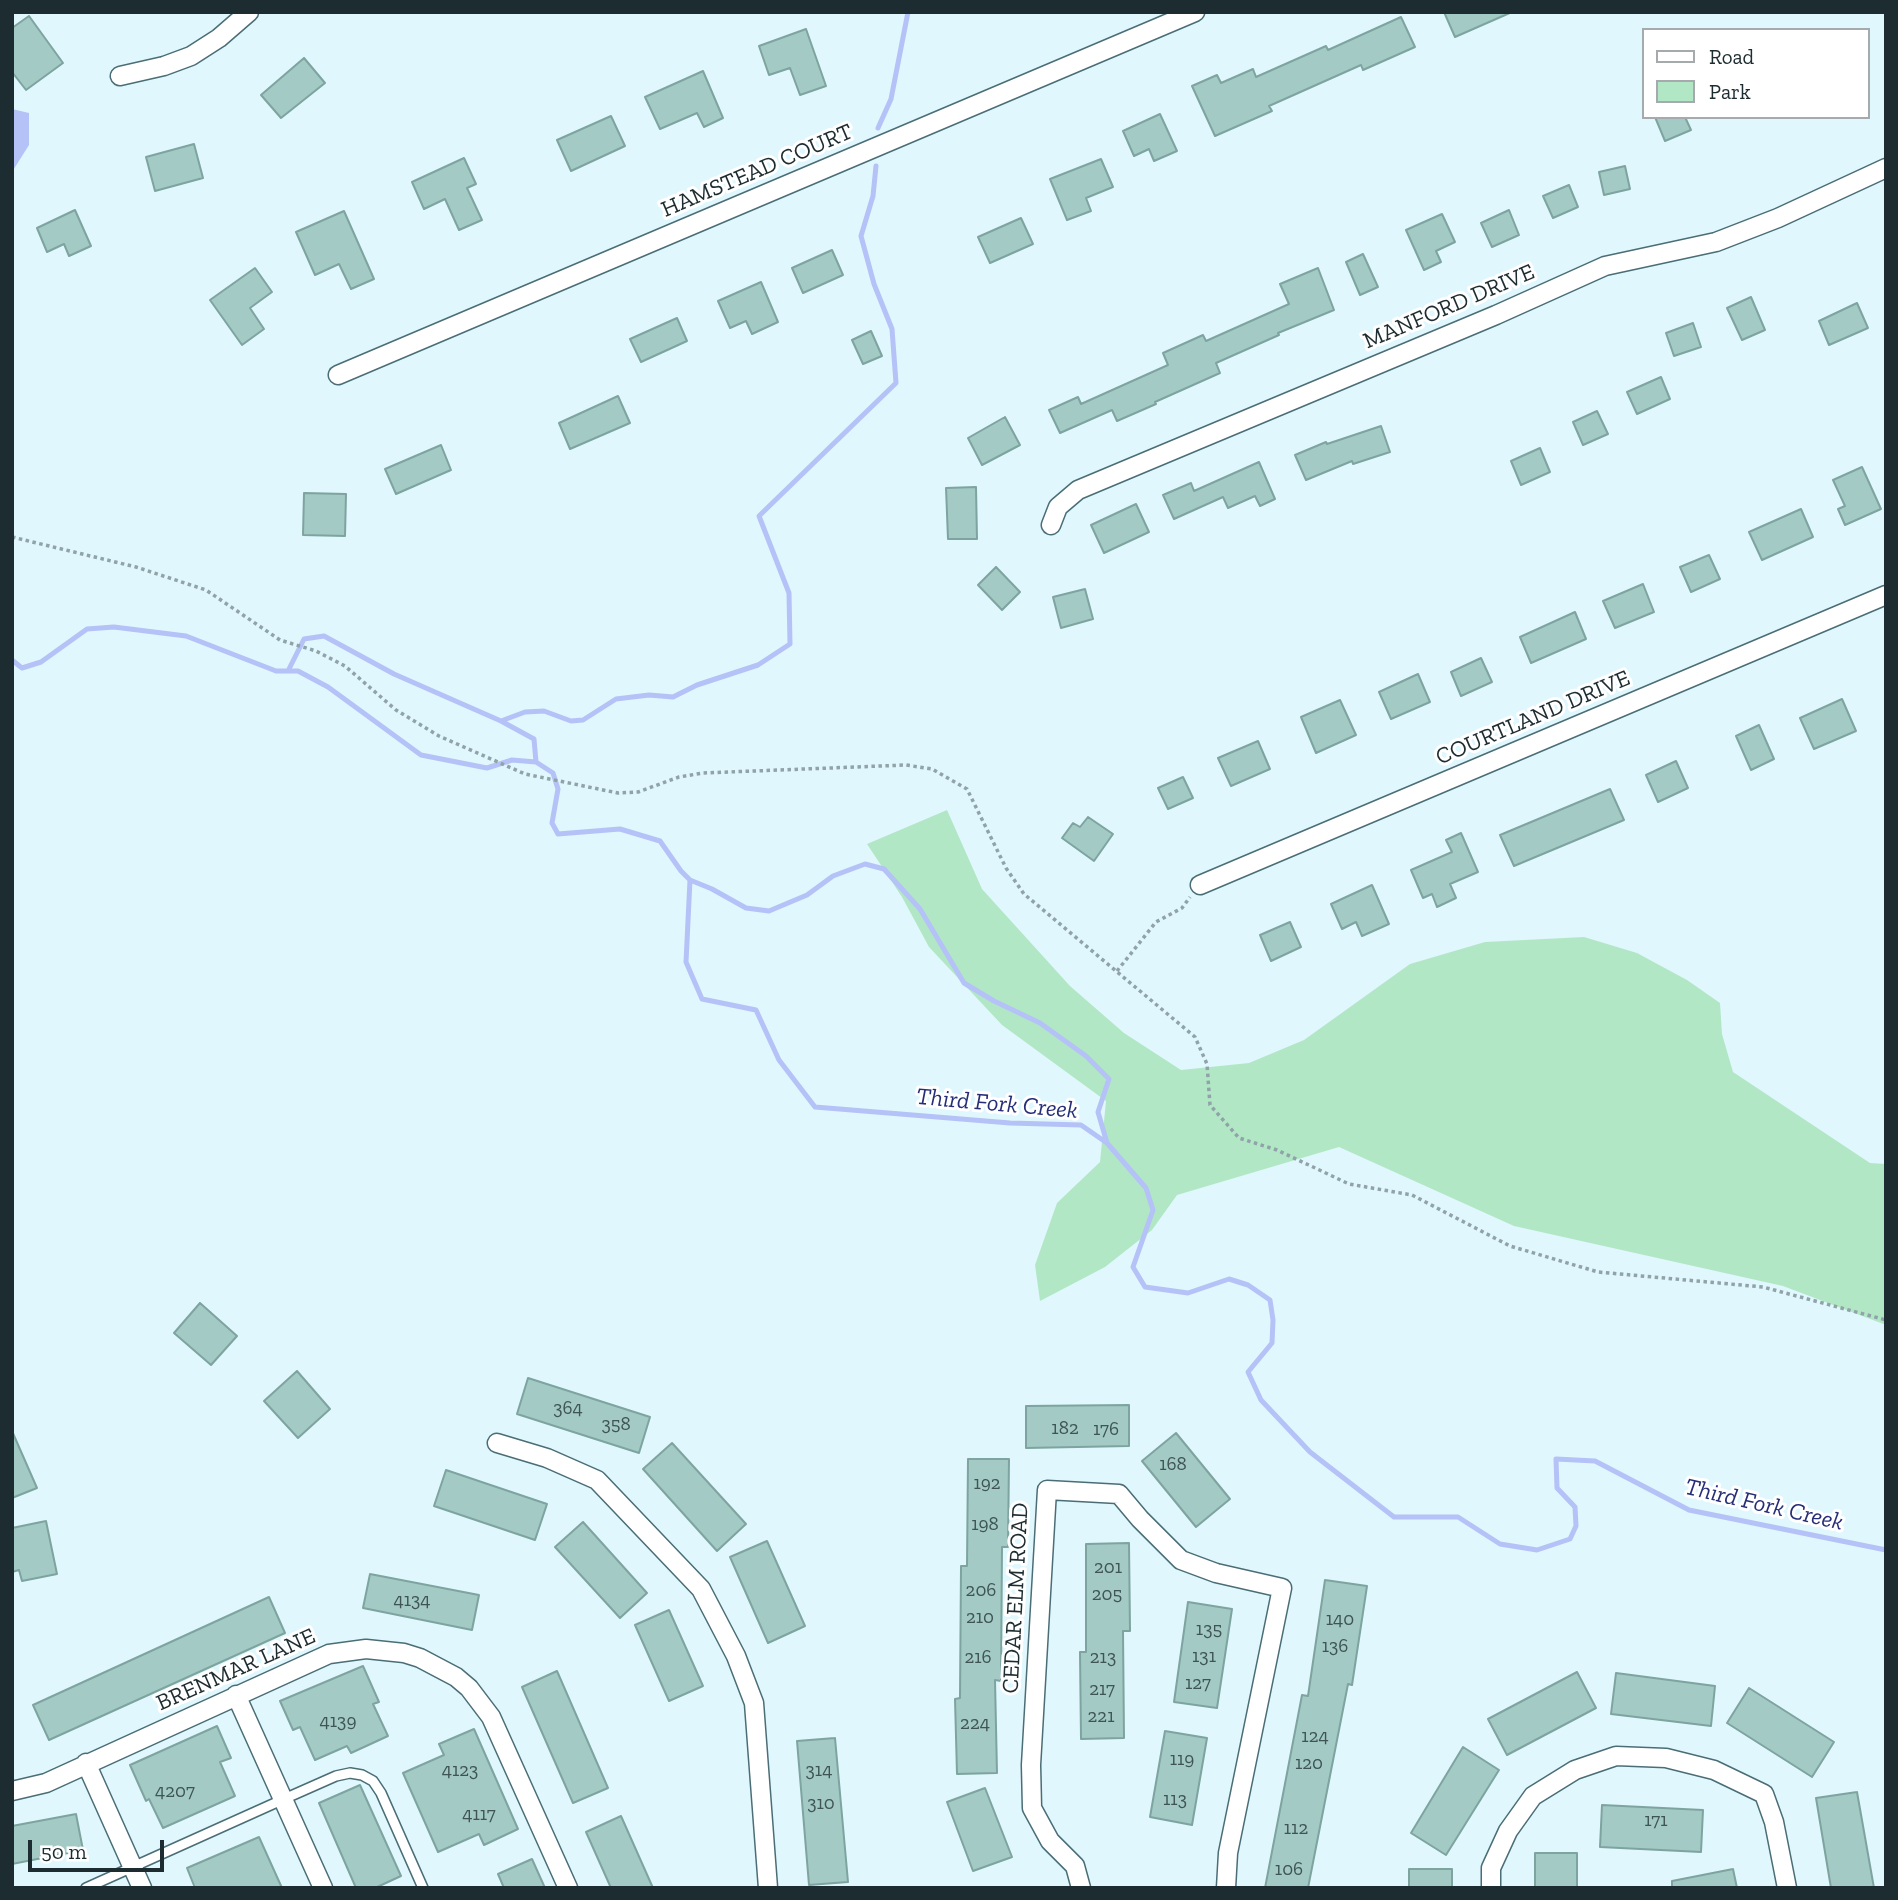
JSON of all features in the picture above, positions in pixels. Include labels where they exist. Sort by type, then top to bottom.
[{"type":"street","points":[[120,76],[164,66],[191,56],[219,38],[249,12]]},
{"type":"street","name":"HAMSTEAD COURT","points":[[338,375],[1195,12]]},
{"type":"street","name":"MANFORD DRIVE","points":[[1051,525],[1058,507],[1078,490],[1496,315],[1605,266],[1716,242],[1778,218],[1886,168]]},
{"type":"street","name":"COURTLAND DRIVE","points":[[1200,886],[1886,595]]},
{"type":"street","points":[[497,1443],[547,1458],[597,1480],[701,1589],[736,1656],[754,1703],[768,1888]]},
{"type":"street","name":"CEDAR ELM ROAD","points":[[1081,1888],[1075,1866],[1050,1841],[1032,1808],[1031,1765],[1047,1490],[1119,1494],[1181,1560],[1216,1573],[1282,1588],[1228,1853],[1226,1888]]},
{"type":"street","name":"BRENMAR LANE","points":[[12,1791],[47,1783],[311,1661],[349,1650],[404,1653],[440,1667],[469,1688],[491,1717],[568,1888]]},
{"type":"street","points":[[236,1695],[323,1888]]},
{"type":"street","points":[[1491,1888],[1491,1868],[1508,1831],[1533,1796],[1575,1770],[1616,1756],[1666,1758],[1714,1770],[1764,1794],[1774,1822],[1787,1888]]},
{"type":"street","points":[[86,1763],[142,1888]]},
{"type":"lane","points":[[86,1888],[284,1798],[336,1776],[350,1773],[373,1781],[381,1793],[423,1888]]},
{"type":"path","points":[[12,537],[136,567],[206,590],[280,640],[316,651],[345,666],[396,710],[439,736],[525,774],[601,790],[638,792],[679,778],[704,774],[906,765],[932,769],[967,789],[1006,868],[1024,894],[1195,1037],[1207,1064],[1210,1105],[1239,1138],[1277,1150],[1349,1184],[1412,1195],[1510,1245],[1598,1272],[1763,1287],[1886,1320]]},
{"type":"path","points":[[1117,971],[1156,922],[1182,908],[1200,886]]},
{"type":"green space","points":[[947,810],[982,889],[1070,986],[1124,1033],[1181,1070],[1249,1063],[1304,1040],[1410,964],[1485,942],[1584,937],[1637,953],[1687,980],[1720,1003],[1722,1034],[1733,1072],[1870,1163],[1886,1164],[1886,1325],[1783,1286],[1514,1226],[1339,1147],[1177,1195],[1152,1230],[1105,1267],[1040,1301],[1035,1265],[1057,1203],[1100,1162],[1106,1101],[1002,1025],[929,947],[902,897],[867,844]]},
{"type":"water","points":[[12,109],[29,113],[29,145],[12,172]]},
{"type":"building","points":[[1444,12],[1512,12],[1455,37]]},
{"type":"building","points":[[29,16],[63,63],[26,90],[12,72],[12,28]]},
{"type":"building","points":[[1401,17],[1415,47],[1363,70],[1361,65],[1269,106],[1272,111],[1215,136],[1192,86],[1217,75],[1221,83],[1253,69],[1256,77],[1326,46],[1328,50]]},
{"type":"building","points":[[806,29],[826,86],[800,95],[790,68],[769,75],[759,46]]},
{"type":"building","points":[[304,58],[325,83],[281,118],[261,95]]},
{"type":"building","points":[[703,71],[723,118],[704,127],[697,113],[660,129],[645,97]]},
{"type":"building","points":[[1160,114],[1177,151],[1154,161],[1149,149],[1134,156],[1123,131]]},
{"type":"building","points":[[611,116],[625,146],[571,171],[557,140]]},
{"type":"building","points":[[1656,119],[1686,119],[1691,130],[1665,141]]},
{"type":"building","points":[[194,144],[203,178],[155,191],[146,157]]},
{"type":"building","points":[[464,158],[476,184],[467,188],[482,220],[459,230],[445,199],[424,209],[412,182]]},
{"type":"building","points":[[1101,159],[1113,187],[1086,198],[1091,211],[1067,220],[1050,179]]},
{"type":"building","points":[[1625,166],[1630,189],[1604,195],[1599,172]]},
{"type":"building","points":[[1569,185],[1578,207],[1553,218],[1543,196]]},
{"type":"building","points":[[75,210],[91,246],[69,256],[64,244],[47,252],[37,228]]},
{"type":"building","points":[[1509,210],[1519,235],[1492,247],[1481,223]]},
{"type":"building","points":[[344,211],[374,279],[351,289],[339,264],[315,275],[296,232]]},
{"type":"building","points":[[1442,214],[1455,242],[1436,251],[1441,262],[1424,270],[1406,230]]},
{"type":"building","points":[[1021,218],[1033,244],[990,263],[978,237]]},
{"type":"building","points":[[832,250],[843,275],[803,293],[792,268]]},
{"type":"building","points":[[1363,254],[1378,287],[1360,295],[1346,262]]},
{"type":"building","points":[[255,268],[272,292],[250,308],[264,329],[242,345],[210,300]]},
{"type":"building","points":[[1318,268],[1334,310],[1216,363],[1220,373],[1155,402],[1156,404],[1117,421],[1112,410],[1060,433],[1049,410],[1078,397],[1081,404],[1168,365],[1163,353],[1203,335],[1206,341],[1289,304],[1280,284]]},
{"type":"building","points":[[761,282],[778,322],[752,334],[746,321],[730,328],[718,301]]},
{"type":"building","points":[[1751,297],[1765,330],[1742,340],[1727,308]]},
{"type":"building","points":[[1857,303],[1868,328],[1829,345],[1819,321]]},
{"type":"building","points":[[677,318],[687,341],[641,362],[630,339]]},
{"type":"building","points":[[1693,323],[1701,347],[1674,356],[1666,333]]},
{"type":"building","points":[[871,331],[882,356],[863,364],[852,340]]},
{"type":"building","points":[[1661,377],[1670,399],[1637,414],[1627,392]]},
{"type":"building","points":[[618,396],[630,423],[570,449],[559,423]]},
{"type":"building","points":[[1597,411],[1608,434],[1583,445],[1573,422]]},
{"type":"building","points":[[1005,417],[1020,445],[982,465],[968,438]]},
{"type":"building","points":[[1381,426],[1390,452],[1353,464],[1352,461],[1306,480],[1295,455],[1326,442],[1327,444]]},
{"type":"building","points":[[441,445],[451,470],[396,494],[385,469]]},
{"type":"building","points":[[1540,448],[1550,472],[1521,485],[1511,461]]},
{"type":"building","points":[[1259,462],[1275,499],[1260,506],[1255,496],[1228,508],[1223,497],[1174,519],[1163,495],[1191,483],[1194,491]]},
{"type":"building","points":[[1862,467],[1881,509],[1845,525],[1838,509],[1845,506],[1833,480]]},
{"type":"building","points":[[976,487],[977,539],[948,539],[946,488]]},
{"type":"building","points":[[304,493],[346,494],[345,536],[303,535]]},
{"type":"building","points":[[1136,504],[1149,532],[1104,553],[1091,525]]},
{"type":"building","points":[[1801,509],[1813,537],[1762,560],[1749,532]]},
{"type":"building","points":[[1709,555],[1720,579],[1691,592],[1680,567]]},
{"type":"building","points":[[996,567],[1020,592],[1002,610],[978,585]]},
{"type":"building","points":[[1643,584],[1654,612],[1615,628],[1603,601]]},
{"type":"building","points":[[1085,589],[1093,619],[1061,628],[1053,597]]},
{"type":"building","points":[[1575,612],[1586,639],[1531,663],[1520,637]]},
{"type":"building","points":[[1481,658],[1492,682],[1461,696],[1451,672]]},
{"type":"building","points":[[1418,674],[1430,702],[1391,719],[1379,692]]},
{"type":"building","points":[[1842,699],[1856,731],[1814,749],[1800,718]]},
{"type":"building","points":[[1340,700],[1356,735],[1316,753],[1301,717]]},
{"type":"building","points":[[1759,725],[1774,759],[1751,770],[1736,736]]},
{"type":"building","points":[[1258,741],[1270,769],[1231,786],[1218,758]]},
{"type":"building","points":[[1676,761],[1688,788],[1658,802],[1646,775]]},
{"type":"building","points":[[1183,777],[1193,798],[1168,809],[1158,788]]},
{"type":"building","points":[[1610,789],[1624,820],[1514,866],[1500,835]]},
{"type":"building","points":[[1088,817],[1113,834],[1094,861],[1062,838],[1073,823],[1080,827]]},
{"type":"building","points":[[1461,833],[1478,872],[1450,884],[1456,898],[1437,907],[1432,894],[1423,898],[1411,870],[1452,852],[1446,840]]},
{"type":"building","points":[[1372,885],[1389,924],[1362,936],[1356,922],[1342,929],[1331,904]]},
{"type":"building","points":[[1290,922],[1301,947],[1271,961],[1260,935]]},
{"type":"building","points":[[200,1303],[237,1336],[211,1365],[174,1333]]},
{"type":"building","points":[[297,1371],[330,1409],[298,1438],[264,1401]]},
{"type":"building","points":[[528,1378],[650,1417],[639,1453],[517,1414]]},
{"type":"building","points":[[1129,1405],[1129,1446],[1026,1448],[1026,1406]]},
{"type":"building","points":[[12,1431],[37,1488],[12,1498]]},
{"type":"building","points":[[1176,1433],[1230,1499],[1196,1527],[1142,1461]]},
{"type":"building","points":[[672,1443],[746,1524],[717,1551],[643,1469]]},
{"type":"building","points":[[968,1459],[1009,1459],[1008,1547],[1002,1547],[1001,1681],[995,1680],[997,1773],[957,1774],[955,1699],[960,1698],[961,1566],[967,1566]]},
{"type":"building","points":[[446,1470],[547,1504],[535,1540],[434,1506]]},
{"type":"building","points":[[46,1521],[57,1574],[22,1581],[19,1570],[12,1572],[12,1528]]},
{"type":"building","points":[[583,1522],[647,1593],[620,1618],[555,1547]]},
{"type":"building","points":[[767,1541],[805,1626],[768,1643],[730,1557]]},
{"type":"building","points":[[1129,1543],[1130,1631],[1123,1631],[1124,1738],[1081,1739],[1080,1652],[1086,1652],[1086,1544]]},
{"type":"building","points":[[370,1574],[479,1595],[472,1630],[363,1608]]},
{"type":"building","points":[[1325,1580],[1367,1586],[1352,1685],[1348,1684],[1308,1888],[1265,1888],[1302,1695],[1308,1696]]},
{"type":"building","points":[[269,1597],[285,1633],[49,1740],[33,1705]]},
{"type":"building","points":[[1188,1602],[1232,1609],[1217,1708],[1174,1702]]},
{"type":"building","points":[[669,1610],[703,1686],[669,1701],[635,1625]]},
{"type":"building","points":[[363,1666],[379,1702],[373,1704],[388,1736],[351,1753],[347,1746],[315,1760],[300,1727],[293,1730],[280,1701]]},
{"type":"building","points":[[557,1671],[608,1788],[573,1803],[522,1687]]},
{"type":"building","points":[[1577,1672],[1596,1708],[1507,1755],[1488,1719]]},
{"type":"building","points":[[1616,1673],[1715,1686],[1711,1726],[1611,1714]]},
{"type":"building","points":[[1749,1688],[1834,1742],[1812,1777],[1727,1723]]},
{"type":"building","points":[[217,1726],[231,1758],[220,1762],[235,1796],[163,1828],[149,1799],[146,1801],[130,1765]]},
{"type":"building","points":[[474,1729],[518,1829],[484,1845],[479,1834],[438,1852],[403,1773],[444,1755],[439,1744]]},
{"type":"building","points":[[1165,1731],[1207,1738],[1192,1825],[1150,1817]]},
{"type":"building","points":[[835,1738],[848,1882],[809,1885],[797,1741]]},
{"type":"building","points":[[1463,1747],[1499,1770],[1446,1855],[1411,1833]]},
{"type":"building","points":[[360,1785],[401,1876],[375,1888],[356,1888],[319,1803]]},
{"type":"building","points":[[985,1788],[1012,1857],[973,1871],[947,1802]]},
{"type":"building","points":[[1857,1792],[1874,1888],[1831,1888],[1816,1798]]},
{"type":"building","points":[[1602,1805],[1703,1810],[1701,1852],[1600,1847]]},
{"type":"building","points":[[76,1814],[83,1850],[12,1864],[12,1826]]},
{"type":"building","points":[[621,1816],[653,1888],[611,1888],[586,1832]]},
{"type":"building","points":[[259,1837],[282,1888],[195,1888],[187,1868]]},
{"type":"building","points":[[1535,1853],[1577,1853],[1577,1888],[1535,1888]]},
{"type":"building","points":[[532,1859],[545,1888],[504,1888],[498,1874]]},
{"type":"building","points":[[1409,1869],[1452,1869],[1452,1888],[1409,1888]]},
{"type":"building","points":[[1733,1869],[1737,1888],[1672,1888],[1672,1881]]},
{"type":"waterway","points":[[878,128],[891,99],[908,12]]},
{"type":"waterway","points":[[501,721],[525,712],[544,711],[571,721],[583,720],[616,699],[649,695],[673,697],[697,685],[758,665],[790,644],[789,593],[759,516],[896,383],[892,329],[874,284],[861,236],[873,196],[876,166]]},
{"type":"waterway","name":"Third Fork Creek","points":[[12,660],[22,668],[41,662],[87,629],[114,627],[186,636],[276,671],[298,671],[328,687],[421,755],[487,768],[512,760],[536,762],[553,773],[558,789],[552,823],[558,834],[620,829],[660,841],[690,880],[746,908],[769,911],[807,895],[833,876],[865,864],[884,869],[920,909],[964,983],[1040,1023],[1086,1056],[1109,1079],[1098,1112],[1107,1143]]},
{"type":"waterway","points":[[288,671],[304,639],[324,636],[394,674],[501,721],[534,739],[536,762]]},
{"type":"waterway","name":"Third Fork Creek","points":[[690,880],[686,962],[702,999],[756,1010],[779,1060],[815,1107],[1010,1123],[1081,1125],[1107,1143],[1146,1188],[1153,1210],[1133,1267],[1145,1287],[1188,1293],[1229,1279],[1248,1285],[1270,1300],[1272,1343],[1248,1372],[1261,1400],[1310,1452],[1394,1517],[1458,1517],[1500,1544],[1537,1550],[1570,1539],[1576,1526],[1575,1507],[1557,1488],[1556,1459],[1595,1461],[1689,1510],[1886,1550]]}]
